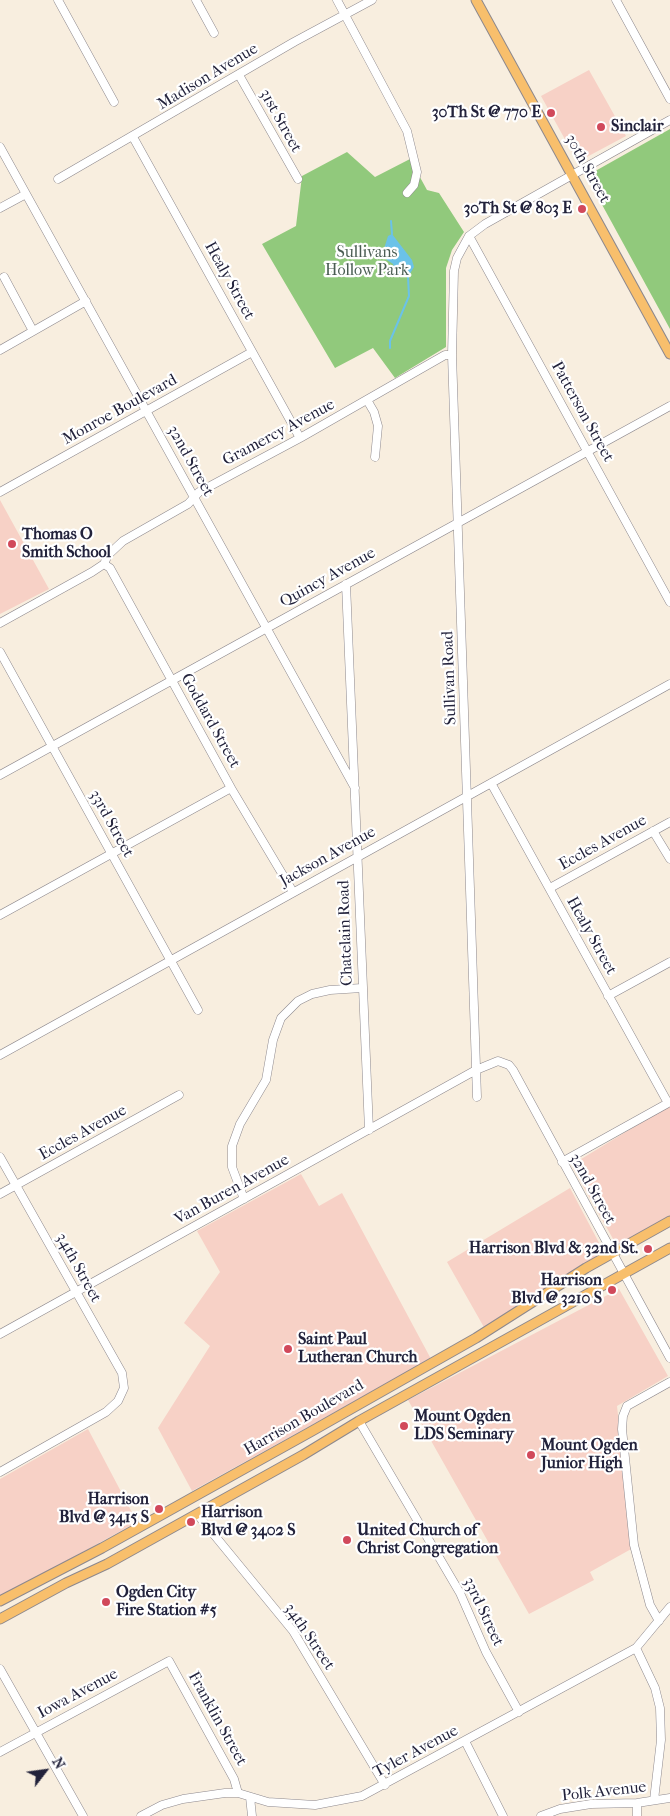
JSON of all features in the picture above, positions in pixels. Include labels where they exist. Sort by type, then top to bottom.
[{"type":"main road","name":"30th Street","points":[[476,0],[670,354]]},
{"type":"main road","name":"Harrison Boulevard","points":[[0,1601],[102,1548],[468,1343],[612,1253],[670,1221]]},
{"type":"main road","name":"Harrison Boulevard","points":[[0,1619],[197,1514],[315,1448],[359,1421],[670,1248]]},
{"type":"street","points":[[58,0],[114,102]]},
{"type":"street","points":[[196,0],[214,33]]},
{"type":"street","points":[[337,0],[407,131],[417,172],[414,185],[406,193]]},
{"type":"street","name":"Madison Avenue","points":[[58,179],[372,0]]},
{"type":"street","points":[[616,0],[670,98]]},
{"type":"street","name":"31st Street","points":[[239,75],[298,180]]},
{"type":"street","points":[[469,236],[484,224],[670,120]]},
{"type":"street","name":"Healy Street","points":[[133,137],[300,438]]},
{"type":"street","name":"32nd Street","points":[[0,147],[355,788]]},
{"type":"street","points":[[0,208],[26,194]]},
{"type":"street","name":"Sullivan Road","points":[[469,236],[457,258],[452,285],[452,354],[477,1097]]},
{"type":"street","name":"Patterson Street","points":[[469,236],[670,602]]},
{"type":"street","points":[[4,277],[33,331]]},
{"type":"street","points":[[0,350],[86,301]]},
{"type":"street","name":"Monroe Boulevard","points":[[0,492],[252,352]]},
{"type":"street","name":"Gramercy Avenue","points":[[0,623],[104,564],[108,555],[123,541],[188,504],[199,492],[300,438],[445,355],[452,354]]},
{"type":"street","points":[[367,400],[374,412],[378,426],[375,456]]},
{"type":"street","name":"Quincy Avenue","points":[[0,775],[458,521],[670,406]]},
{"type":"street","name":"Goddard Street","points":[[104,564],[110,568],[231,788],[293,892]]},
{"type":"street","name":"Chatelain Road","points":[[346,584],[369,1130]]},
{"type":"street","name":"33rd Street","points":[[0,652],[198,1010]]},
{"type":"street","name":"Jackson Avenue","points":[[0,1055],[670,684]]},
{"type":"street","name":"Healy Street","points":[[491,783],[608,996],[669,1102]]},
{"type":"street","points":[[0,915],[231,788]]},
{"type":"street","name":"Eccles Avenue","points":[[550,888],[670,822]]},
{"type":"street","points":[[653,831],[670,859]]},
{"type":"street","points":[[608,996],[670,962]]},
{"type":"street","points":[[244,1199],[233,1172],[232,1146],[240,1124],[266,1080],[273,1040],[281,1018],[298,1001],[312,994],[330,990],[362,988]]},
{"type":"street","name":"32nd Street","points":[[476,1070],[498,1061],[509,1066],[670,1358]]},
{"type":"street","name":"Van Buren Avenue","points":[[0,1334],[476,1070]]},
{"type":"street","name":"Eccles Avenue","points":[[0,1194],[179,1095]]},
{"type":"street","points":[[562,1162],[669,1102]]},
{"type":"street","name":"34th Street","points":[[0,1157],[122,1373],[124,1388],[122,1394],[112,1406],[93,1420],[0,1472]]},
{"type":"street","points":[[659,1621],[650,1605],[634,1545],[622,1429],[623,1416],[627,1406],[670,1382]]},
{"type":"street","name":"33rd Street","points":[[359,1421],[460,1593],[486,1652],[519,1712]]},
{"type":"street","name":"34th Street","points":[[197,1514],[293,1631],[385,1784]]},
{"type":"street","name":"Tyler Avenue","points":[[141,1816],[162,1805],[182,1799],[238,1793],[268,1802],[315,1805],[362,1796],[636,1648],[670,1607]]},
{"type":"street","points":[[636,1648],[655,1688],[660,1708],[661,1740],[654,1800]]},
{"type":"street","name":"Iowa Avenue","points":[[0,1752],[169,1661]]},
{"type":"street","name":"Franklin Street","points":[[169,1661],[234,1779],[238,1793]]},
{"type":"street","points":[[0,1669],[83,1816]]},
{"type":"street","points":[[465,1741],[503,1816]]},
{"type":"street","points":[[250,1797],[252,1816]]},
{"type":"street","name":"Polk Avenue","points":[[541,1816],[560,1809],[591,1804],[637,1803],[670,1798]]},
{"type":"street","points":[[637,1803],[637,1816]]},
{"type":"shaded area","points":[[589,70],[626,136],[583,159],[572,152],[541,96]]},
{"type":"shaded area","name":"Thomas O Smith School","points":[[0,500],[49,589],[0,614]]},
{"type":"shaded area","points":[[670,1105],[670,1227],[621,1253],[573,1168],[573,1164]]},
{"type":"shaded area","points":[[301,1174],[319,1206],[342,1193],[431,1359],[192,1491],[158,1428],[210,1346],[184,1323],[220,1272],[197,1231]]},
{"type":"shaded area","points":[[570,1188],[606,1256],[605,1263],[485,1329],[447,1262]]},
{"type":"shaded area","name":"Mount Ogden Junior High","points":[[619,1289],[668,1376],[617,1406],[633,1548],[590,1572],[594,1580],[529,1614],[408,1400]]},
{"type":"shaded area","points":[[88,1429],[137,1522],[0,1598],[0,1479]]},
{"type":"green space","points":[[670,129],[670,329],[588,179],[590,174]]},
{"type":"green space","name":"Sullivans Hollow Park","points":[[347,152],[375,177],[410,159],[427,190],[439,193],[464,232],[452,250],[446,268],[446,347],[395,378],[373,348],[335,368],[262,244],[296,226],[302,176]]},
{"type":"water","points":[[392,234],[412,260],[414,267],[408,277],[397,276],[393,264],[387,260],[383,252],[388,236]]},
{"type":"waterway","points":[[391,221],[392,234]]},
{"type":"waterway","points":[[390,348],[390,341],[409,296],[408,277]]},
{"type":"place","name":"30Th St @ 770 E","points":[[551,113]]},
{"type":"place","name":"Sinclair","points":[[601,127]]},
{"type":"place","name":"30Th St @ 803 E","points":[[582,209]]},
{"type":"place","name":"Thomas O Smith School","points":[[12,544]]},
{"type":"place","name":"Harrison Blvd & 32nd St.","points":[[648,1249]]},
{"type":"place","name":"Harrison Blvd @ 3210 S","points":[[612,1290]]},
{"type":"place","name":"Saint Paul Lutheran Church","points":[[288,1349]]},
{"type":"place","name":"Mount Ogden LDS Seminary","points":[[404,1426]]},
{"type":"place","name":"Mount Ogden Junior High","points":[[531,1455]]},
{"type":"place","name":"Harrison Blvd @ 3415 S","points":[[159,1509]]},
{"type":"place","name":"Harrison Blvd @ 3402 S","points":[[191,1522]]},
{"type":"place","name":"United Church of Christ Congregation","points":[[347,1540]]},
{"type":"place","name":"Ogden City Fire Station #5","points":[[106,1602]]}]
